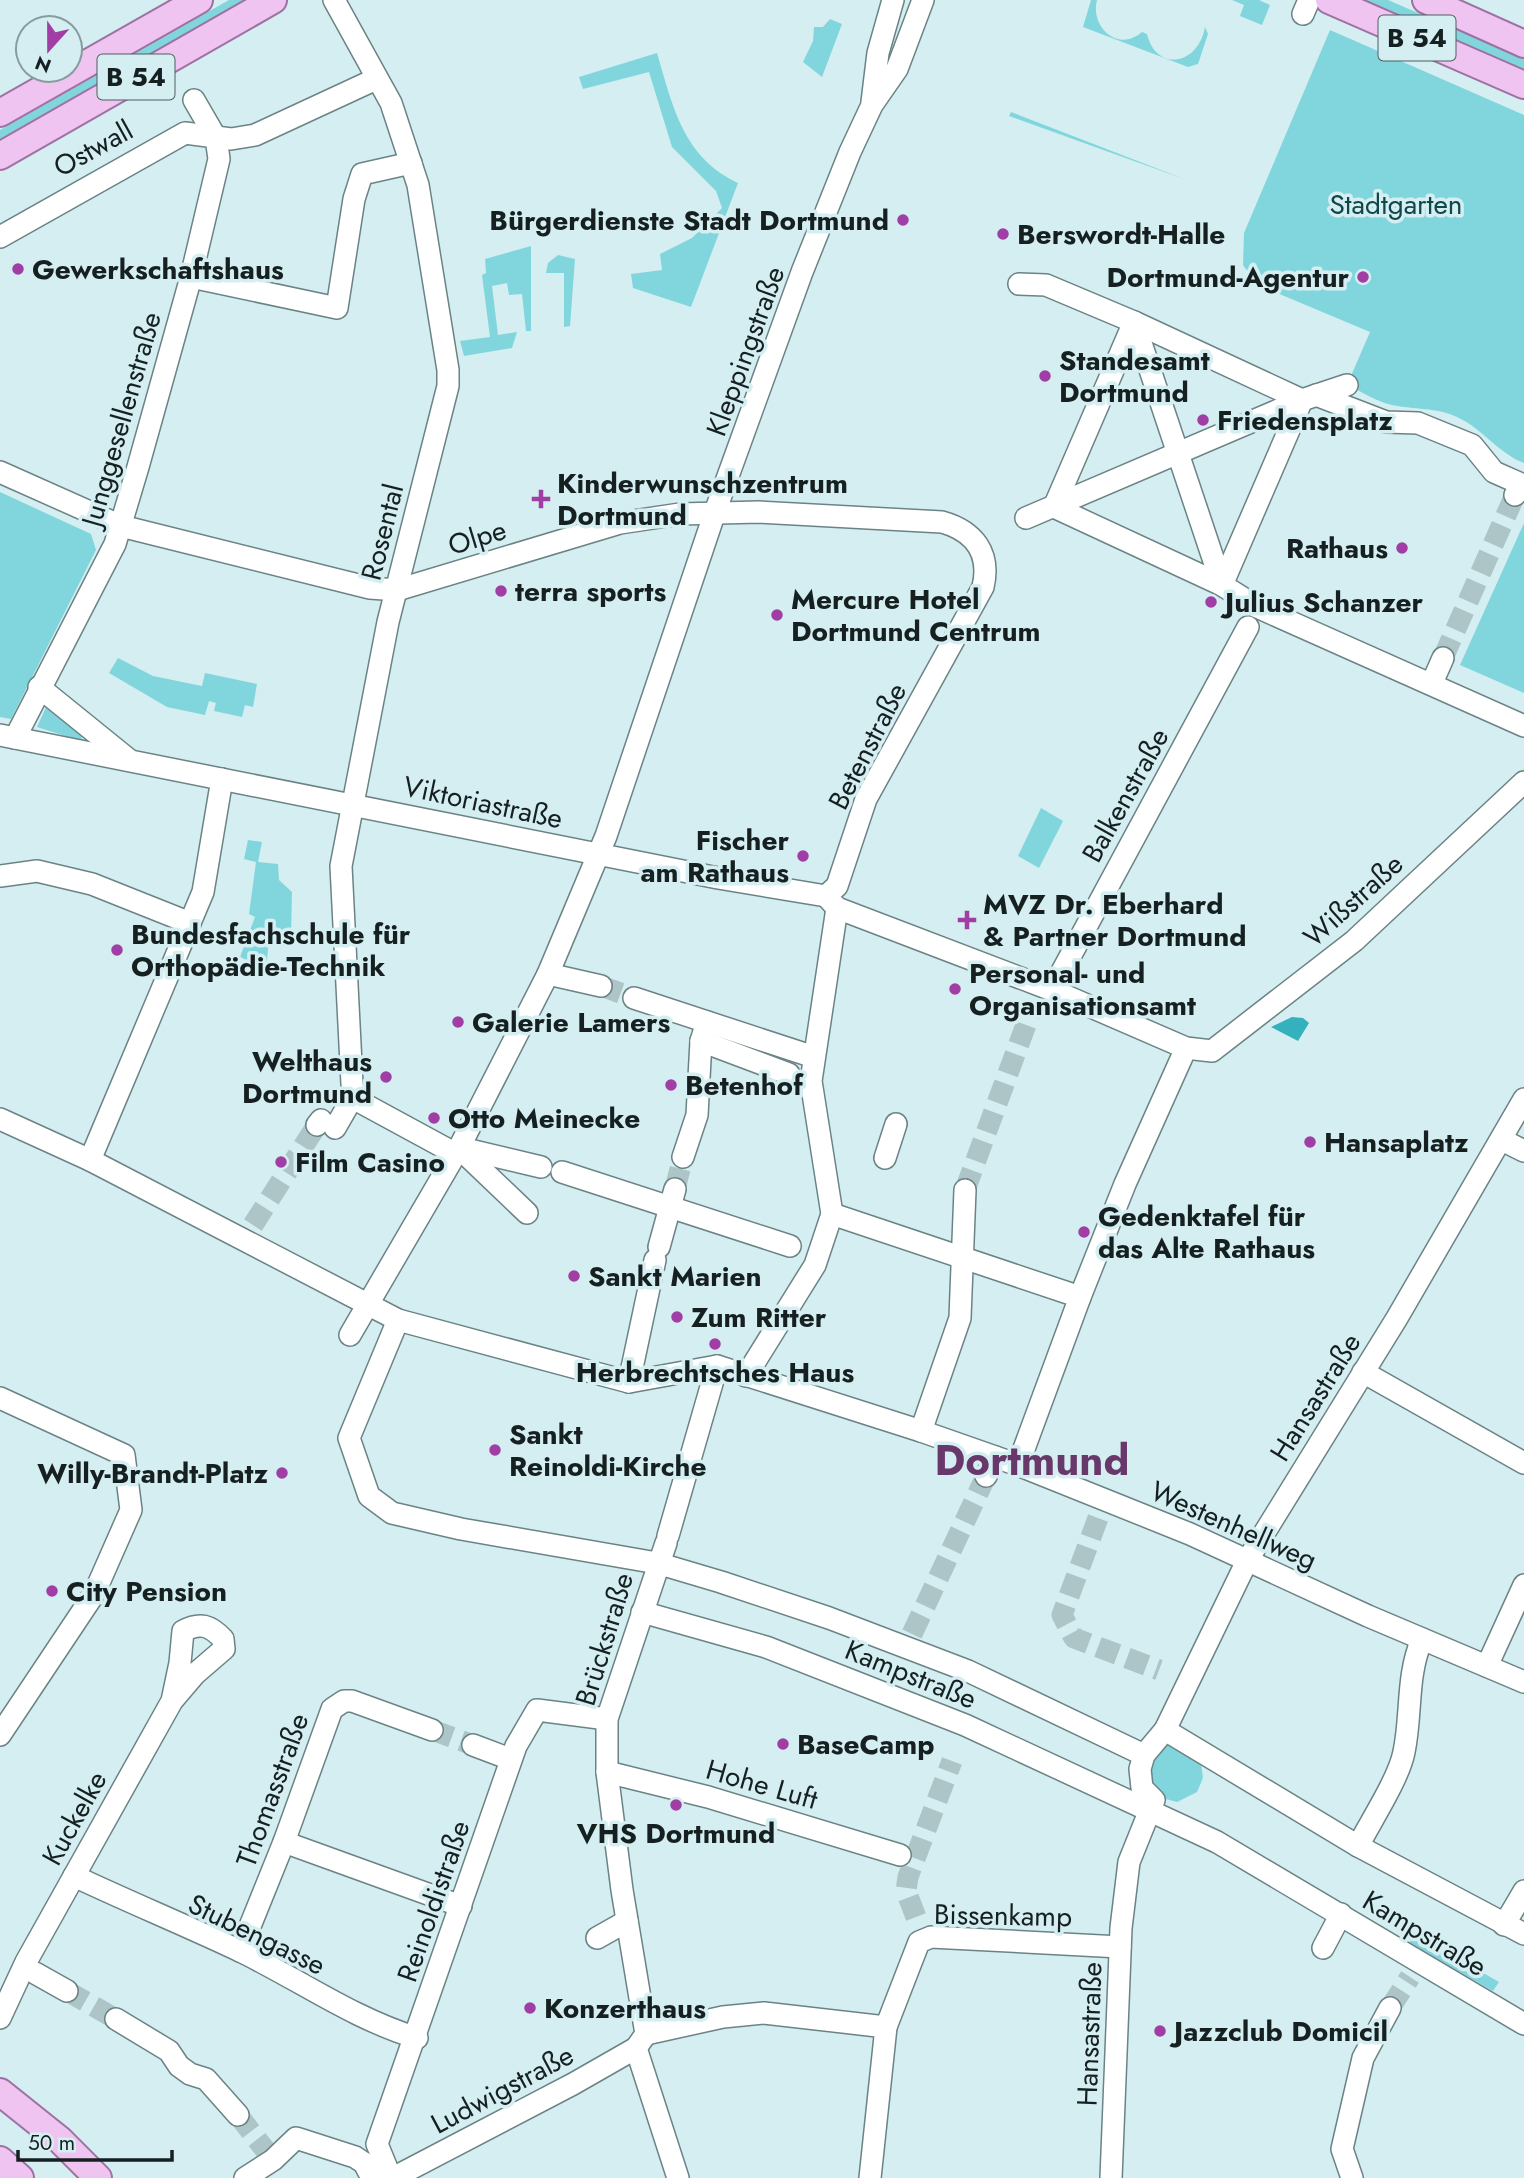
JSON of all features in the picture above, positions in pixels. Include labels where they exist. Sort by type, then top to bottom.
[{"type":"main road","name":"B 54","points":[[0,113],[199,0]]},
{"type":"main road","name":"Ostwall","points":[[0,156],[273,0]]},
{"type":"main road","name":"B 54","points":[[1329,0],[1524,85]]},
{"type":"main road","name":"B 54","points":[[1426,0],[1524,44]]},
{"type":"main road","points":[[0,2092],[60,2140],[98,2178]]},
{"type":"main road","points":[[0,2160],[20,2178]]},
{"type":"street","name":"Rosental","points":[[334,0],[391,103],[418,185],[439,309],[448,386],[397,590],[341,866],[354,1095]]},
{"type":"street","name":"Kleppingstraße","points":[[872,104],[878,53],[892,0]]},
{"type":"street","name":"Kleppingstraße","points":[[350,1335],[457,1151],[548,974],[597,854],[666,665],[715,512],[803,272],[872,104],[897,69],[923,0]]},
{"type":"street","name":"Ostwall","points":[[0,237],[185,133],[231,139],[254,135],[376,79]]},
{"type":"street","points":[[194,100],[216,138]]},
{"type":"street","name":"Junggesellenstraße","points":[[7,737],[39,687],[115,544],[191,277],[219,159],[216,138]]},
{"type":"street","points":[[191,277],[337,308],[362,174],[411,163]]},
{"type":"street","points":[[1019,284],[1046,285],[1309,398],[1386,422],[1418,423],[1472,445],[1494,472],[1520,485]]},
{"type":"street","points":[[1134,322],[1222,585]]},
{"type":"street","points":[[1054,507],[1134,322]]},
{"type":"street","points":[[1026,518],[1309,398],[1347,385]]},
{"type":"street","points":[[1222,585],[1309,398]]},
{"type":"street","name":"Olpe","points":[[0,472],[121,526],[370,588],[397,590],[620,523],[715,512],[942,522],[962,529],[979,545]]},
{"type":"street","points":[[1054,507],[1222,585],[1252,617],[1432,683],[1524,726]]},
{"type":"street","name":"Betenstraße","points":[[832,1214],[822,1145],[797,1077],[814,1057],[832,902],[866,799],[983,587],[986,568],[979,545]]},
{"type":"street","name":"Balkenstraße","points":[[1052,990],[1252,617]]},
{"type":"street","points":[[1432,683],[1443,657]]},
{"type":"street","name":"Viktoriastraße","points":[[39,687],[129,761]]},
{"type":"street","name":"Viktoriastraße","points":[[7,737],[353,803],[832,902],[1052,990],[1186,1048],[1212,1051]]},
{"type":"street","points":[[90,1160],[203,892],[222,779]]},
{"type":"street","name":"Wißstraße","points":[[1212,1051],[1354,942],[1524,782]]},
{"type":"street","points":[[0,876],[37,871],[92,884],[190,923]]},
{"type":"street","points":[[548,974],[601,986]]},
{"type":"street","points":[[634,998],[704,1032],[745,1045],[814,1057]]},
{"type":"street","points":[[683,1157],[697,1115],[704,1032]]},
{"type":"street","points":[[745,1045],[797,1077]]},
{"type":"street","points":[[1018,1465],[1116,1206],[1186,1048]]},
{"type":"street","points":[[324,1124],[354,1095],[457,1151],[527,1213]]},
{"type":"street","name":"Hansastraße","points":[[1164,1730],[1247,1561],[1363,1372],[1524,1099]]},
{"type":"street","points":[[2,1124],[90,1160],[248,1233],[366,1306],[398,1320],[629,1382],[717,1366]]},
{"type":"street","points":[[885,1158],[896,1124]]},
{"type":"street","points":[[1502,1139],[1524,1151]]},
{"type":"street","points":[[457,1151],[541,1167]]},
{"type":"street","points":[[562,1172],[673,1198],[790,1247]]},
{"type":"street","points":[[921,1431],[960,1318],[965,1190]]},
{"type":"street","points":[[629,1382],[657,1253],[673,1198]]},
{"type":"street","points":[[746,1376],[816,1265],[832,1214],[1080,1297]]},
{"type":"street","name":"Kampstraße","points":[[398,1320],[349,1438],[369,1496],[378,1507],[418,1521],[657,1563],[829,1618],[909,1640],[1144,1755]]},
{"type":"street","name":"Westenhellweg","points":[[717,1366],[1018,1465],[1190,1534],[1524,1682]]},
{"type":"street","name":"Brückstraße","points":[[678,2178],[641,2041],[607,1772],[607,1719],[667,1539],[717,1366]]},
{"type":"street","points":[[1363,1372],[1524,1462]]},
{"type":"street","points":[[0,1398],[124,1455],[131,1510],[94,1594],[0,1735]]},
{"type":"street","points":[[986,1476],[995,1457]]},
{"type":"street","points":[[1487,1666],[1524,1585]]},
{"type":"street","name":"Kampstraße","points":[[642,1612],[766,1647],[953,1720],[1238,1852],[1524,2024]]},
{"type":"street","points":[[1358,1846],[1404,1754],[1413,1659],[1422,1639]]},
{"type":"street","name":"Kuckelke","points":[[0,2018],[31,1968],[74,1876],[172,1701]]},
{"type":"street","name":"Thomasstraße","points":[[240,1951],[284,1842],[332,1709],[337,1703],[352,1702],[432,1730]]},
{"type":"street","name":"Reinoldistraße","points":[[392,2178],[377,2144],[403,2063],[416,2038],[510,1759],[537,1710],[607,1719]]},
{"type":"street","points":[[1149,1811],[1154,1800],[1142,1788],[1140,1775],[1144,1755],[1164,1730]]},
{"type":"street","name":"Kampstraße","points":[[1164,1730],[1358,1846],[1524,1934]]},
{"type":"street","points":[[473,1745],[510,1759]]},
{"type":"street","name":"Hohe Luft","points":[[607,1772],[708,1797],[900,1856]]},
{"type":"street","name":"Hansastraße","points":[[1111,2178],[1120,1947],[1129,1862],[1149,1811]]},
{"type":"street","points":[[284,1842],[461,1906]]},
{"type":"street","name":"Stubengasse","points":[[74,1876],[161,1918],[240,1951],[356,2015],[416,2038]]},
{"type":"street","points":[[1504,1925],[1524,1891]]},
{"type":"street","points":[[1323,1948],[1341,1914]]},
{"type":"street","points":[[597,1938],[627,1922]]},
{"type":"street","name":"Bissenkamp","points":[[870,2178],[886,2027],[910,1961],[924,1939],[1120,1947]]},
{"type":"street","points":[[31,1968],[67,1991]]},
{"type":"street","name":"Kuckelke","points":[[0,1984],[31,1968]]},
{"type":"street","points":[[1352,2178],[1342,2149],[1363,2058],[1390,2008]]},
{"type":"street","name":"Ludwigstraße","points":[[392,2178],[641,2041],[723,2017],[764,2013],[886,2027]]},
{"type":"street","points":[[116,2019],[169,2051],[179,2066],[190,2074],[206,2079],[238,2115]]},
{"type":"street","points":[[246,2178],[276,2169],[296,2138],[355,2157],[363,2162],[372,2178]]},
{"type":"green space","points":[[229,0],[244,0],[0,139],[0,130]]},
{"type":"green space","points":[[1091,0],[1097,0],[1098,19],[1108,34],[1124,40],[1142,32],[1147,34],[1152,46],[1167,59],[1083,27]]},
{"type":"green space","points":[[1232,0],[1259,0],[1270,5],[1262,25],[1240,16],[1244,5]]},
{"type":"green space","points":[[1363,0],[1388,0],[1524,59],[1524,70]]},
{"type":"green space","points":[[830,19],[842,24],[822,77],[803,62],[813,41],[814,27],[823,27]]},
{"type":"green space","points":[[1205,27],[1208,34],[1198,64],[1188,67],[1167,59],[1186,56],[1194,50]]},
{"type":"green space","name":"Stadtgarten","points":[[1330,30],[1524,115],[1524,463],[1457,417],[1386,404],[1347,385],[1370,332],[1256,284],[1243,265],[1244,233]]},
{"type":"green space","points":[[657,53],[675,111],[692,145],[719,172],[738,183],[691,307],[633,288],[631,274],[662,270],[660,254],[692,238],[722,208],[716,191],[672,147],[649,72],[583,89],[579,77]]},
{"type":"green space","points":[[1011,112],[1184,179],[1009,116]]},
{"type":"green space","points":[[531,246],[531,331],[526,331],[522,294],[509,295],[507,283],[492,286],[498,335],[517,332],[512,348],[464,356],[460,341],[490,337],[482,275],[486,273],[485,259]]},
{"type":"green space","points":[[558,255],[575,259],[570,326],[564,327],[564,273],[546,273],[548,263]]},
{"type":"green space","points":[[0,492],[91,534],[96,550],[11,719],[0,717]]},
{"type":"green space","points":[[1524,523],[1524,693],[1460,665]]},
{"type":"green space","points":[[118,658],[153,676],[202,686],[205,673],[257,684],[253,707],[245,705],[242,717],[214,711],[216,703],[209,701],[205,715],[167,707],[109,673]]},
{"type":"green space","points":[[47,705],[82,734],[81,741],[37,727]]},
{"type":"green space","points":[[1041,808],[1063,821],[1039,868],[1018,856]]},
{"type":"green space","points":[[248,840],[262,842],[258,862],[278,864],[279,880],[292,892],[291,937],[269,940],[266,969],[240,957],[255,917],[249,914],[256,862],[244,859]]},
{"type":"green space","points":[[1171,1744],[1201,1763],[1203,1778],[1197,1792],[1177,1802],[1155,1796],[1145,1769],[1164,1746]]},
{"type":"green space","points":[[1415,1934],[1499,1982],[1493,1991],[1409,1943]]},
{"type":"shaded area","points":[[1292,1017],[1303,1018],[1309,1023],[1298,1041],[1271,1027]]},
{"type":"tunnel","points":[[1443,658],[1515,495]]},
{"type":"tunnel","points":[[601,986],[634,998]]},
{"type":"tunnel","points":[[965,1190],[1034,1003]]},
{"type":"tunnel","points":[[253,1225],[317,1125]]},
{"type":"tunnel","points":[[675,1189],[683,1157]]},
{"type":"tunnel","points":[[912,1634],[986,1476]]},
{"type":"tunnel","points":[[1098,1518],[1062,1615],[1074,1638],[1159,1670]]},
{"type":"tunnel","points":[[432,1730],[473,1745]]},
{"type":"tunnel","points":[[916,1917],[906,1891],[908,1877],[952,1761]]},
{"type":"tunnel","points":[[1390,2008],[1410,1977]]},
{"type":"tunnel","points":[[67,1991],[116,2019]]},
{"type":"tunnel","points":[[238,2115],[273,2160]]},
{"type":"place","name":"Bürgerdienste Stadt Dortmund","points":[[903,220]]},
{"type":"place","name":"Berswordt-Halle","points":[[1003,234]]},
{"type":"place","name":"Gewerkschaftshaus","points":[[18,269]]},
{"type":"place","name":"Dortmund-Agentur","points":[[1363,277]]},
{"type":"place","name":"Standesamt Dortmund","points":[[1045,376]]},
{"type":"place","name":"Friedensplatz","points":[[1203,420]]},
{"type":"place","name":"Kinderwunschzentrum Dortmund","points":[[541,499]]},
{"type":"place","name":"Rathaus","points":[[1402,548]]},
{"type":"place","name":"terra sports","points":[[501,591]]},
{"type":"place","name":"Julius Schanzer","points":[[1211,602]]},
{"type":"place","name":"Mercure Hotel Dortmund Centrum","points":[[777,615]]},
{"type":"place","name":"Fischer am Rathaus","points":[[803,856]]},
{"type":"place","name":"MVZ Dr. Eberhard & Partner Dortmund","points":[[967,920]]},
{"type":"place","name":"Bundesfachschule für Orthopädie-Technik","points":[[117,950]]},
{"type":"place","name":"Personal- und Organisationsamt","points":[[955,989]]},
{"type":"place","name":"Galerie Lamers","points":[[458,1022]]},
{"type":"place","name":"Welthaus Dortmund","points":[[386,1077]]},
{"type":"place","name":"Betenhof","points":[[671,1085]]},
{"type":"place","name":"Otto Meinecke","points":[[434,1118]]},
{"type":"place","name":"Hansaplatz","points":[[1310,1142]]},
{"type":"place","name":"Film Casino","points":[[281,1162]]},
{"type":"place","name":"Gedenktafel für das Alte Rathaus","points":[[1084,1232]]},
{"type":"place","name":"Sankt Marien","points":[[574,1276]]},
{"type":"place","name":"Zum Ritter","points":[[677,1317]]},
{"type":"place","name":"Herbrechtsches Haus","points":[[715,1344]]},
{"type":"place","name":"Sankt Reinoldi-Kirche","points":[[495,1450]]},
{"type":"place","name":"Willy-Brandt-Platz","points":[[282,1473]]},
{"type":"place","name":"City Pension","points":[[52,1591]]},
{"type":"place","name":"BaseCamp","points":[[783,1744]]},
{"type":"place","name":"VHS Dortmund","points":[[676,1805]]},
{"type":"place","name":"Konzerthaus","points":[[530,2008]]},
{"type":"place","name":"Jazzclub Domicil","points":[[1160,2031]]},
{"type":"district","name":"Dortmund","points":[[1032,1460]]}]
